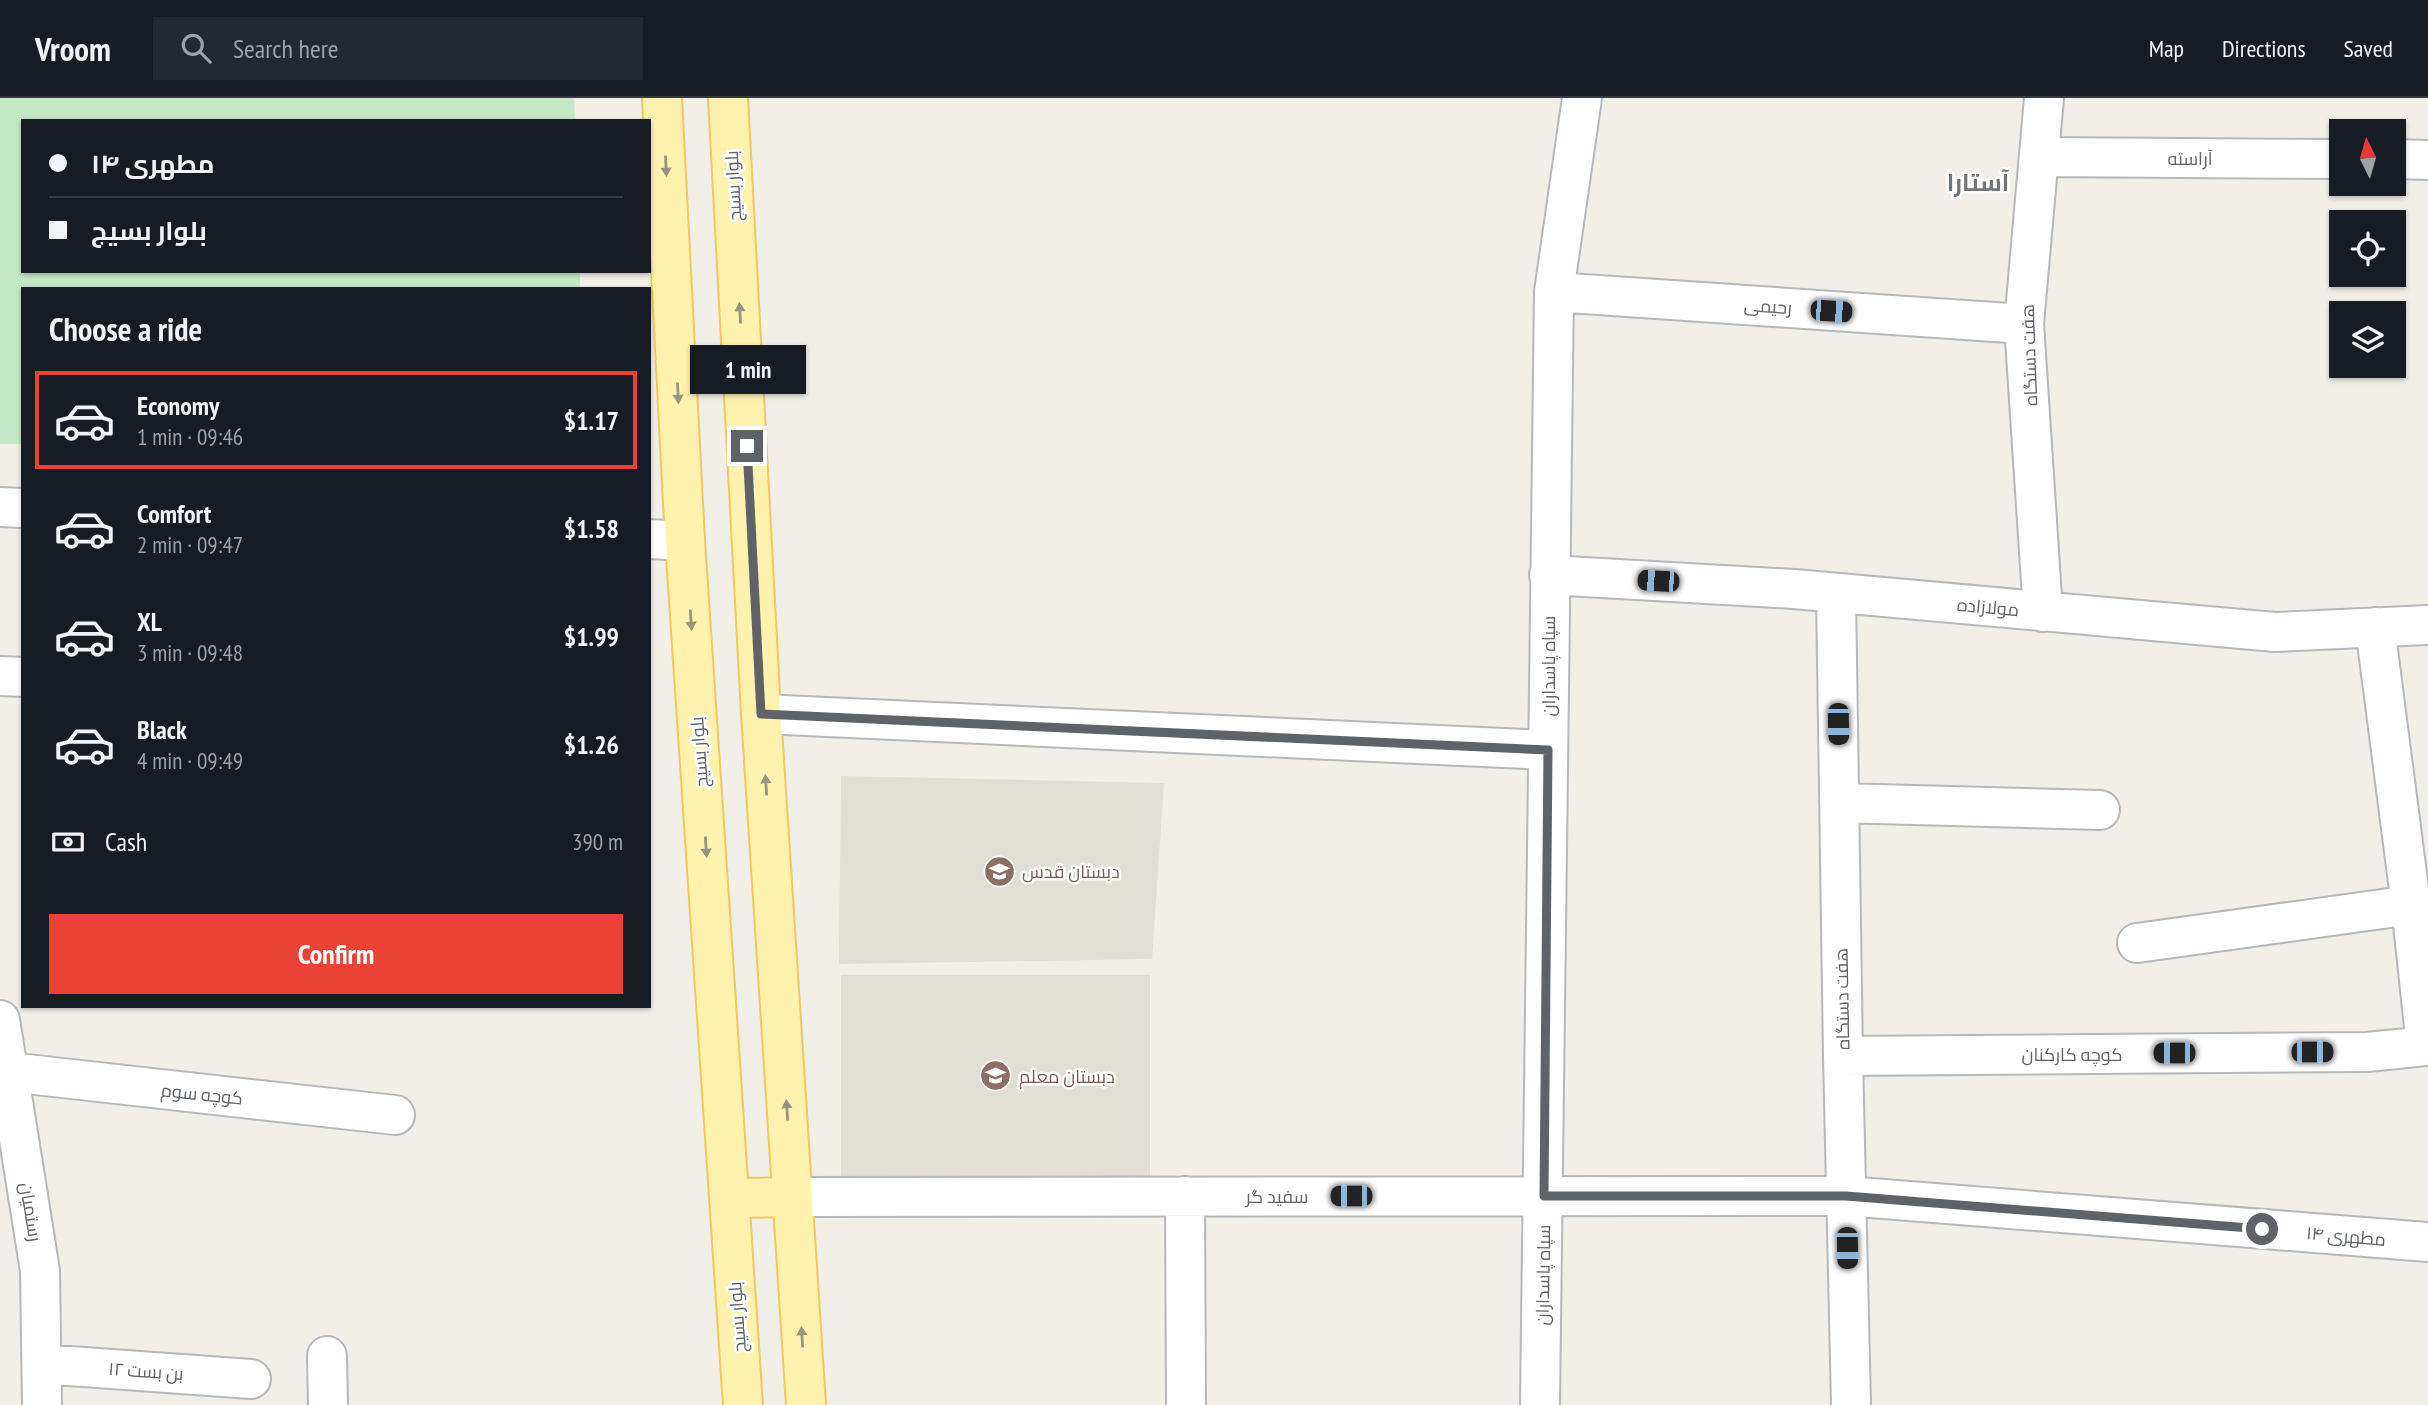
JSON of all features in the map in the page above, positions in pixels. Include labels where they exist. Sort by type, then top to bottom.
[{"type":"main road","name":"بلوار بسیج","points":[[662,98],[667,540],[729,1198],[743,1405]]},
{"type":"main road","name":"بلوار بسیج","points":[[728,98],[761,714],[806,1405]]},
{"type":"main road","points":[[729,1198],[793,1197]]},
{"type":"street","name":"سپاه پاسداران","points":[[1540,1405],[1554,292],[1577,117],[1582,98]]},
{"type":"street","name":"هفت دستگاه","points":[[2043,612],[2024,324],[2044,98]]},
{"type":"street","name":"آراسته","points":[[2039,158],[2329,159]]},
{"type":"street","points":[[2406,159],[2428,160]]},
{"type":"street","name":"رحیمی","points":[[1554,292],[2024,324]]},
{"type":"street","points":[[0,507],[21,509]]},
{"type":"street","name":"مولازاده","points":[[1549,575],[1836,593],[2275,632],[2428,625]]},
{"type":"street","name":"هفت دستگاه","points":[[1836,593],[1851,1405]]},
{"type":"street","points":[[2375,627],[2427,1046]]},
{"type":"street","points":[[0,676],[21,677]]},
{"type":"street","points":[[761,714],[1548,750]]},
{"type":"street","points":[[1839,803],[2100,810]]},
{"type":"street","points":[[2137,943],[2411,905]]},
{"type":"street","name":"رستمیان","points":[[0,1020],[40,1272],[42,1405]]},
{"type":"street","name":"کوچه کارکنان","points":[[1843,1056],[2368,1052],[2427,1046]]},
{"type":"street","name":"کوچه سوم","points":[[9,1072],[395,1115]]},
{"type":"street","points":[[1185,1196],[1186,1405]]},
{"type":"street","name":"سفید گر","points":[[793,1197],[1846,1196]]},
{"type":"street","name":"مطهری ۱۴","points":[[1846,1196],[2428,1242]]},
{"type":"street","points":[[327,1356],[328,1405]]},
{"type":"street","name":"بن بست ۱۲","points":[[42,1364],[251,1379]]},
{"type":"shaded area","name":"دبستان قدس","points":[[841,776],[1164,783],[1152,959],[839,964]]},
{"type":"shaded area","name":"دبستان معلم","points":[[841,975],[1150,975],[1150,1176],[841,1181]]},
{"type":"green space","points":[[0,98],[574,98],[575,119],[21,119],[21,273],[580,273],[580,287],[21,287],[21,444],[0,444]]},
{"type":"place","name":"دبستان قدس","points":[[999,871]]},
{"type":"place","name":"دبستان معلم","points":[[996,1076]]},
{"type":"district","name":"آستارا","points":[[1978,182]]},
{"type":"route","points":[[747,446],[761,714],[1548,750],[1544,1196],[1846,1196],[2262,1229]]}]
